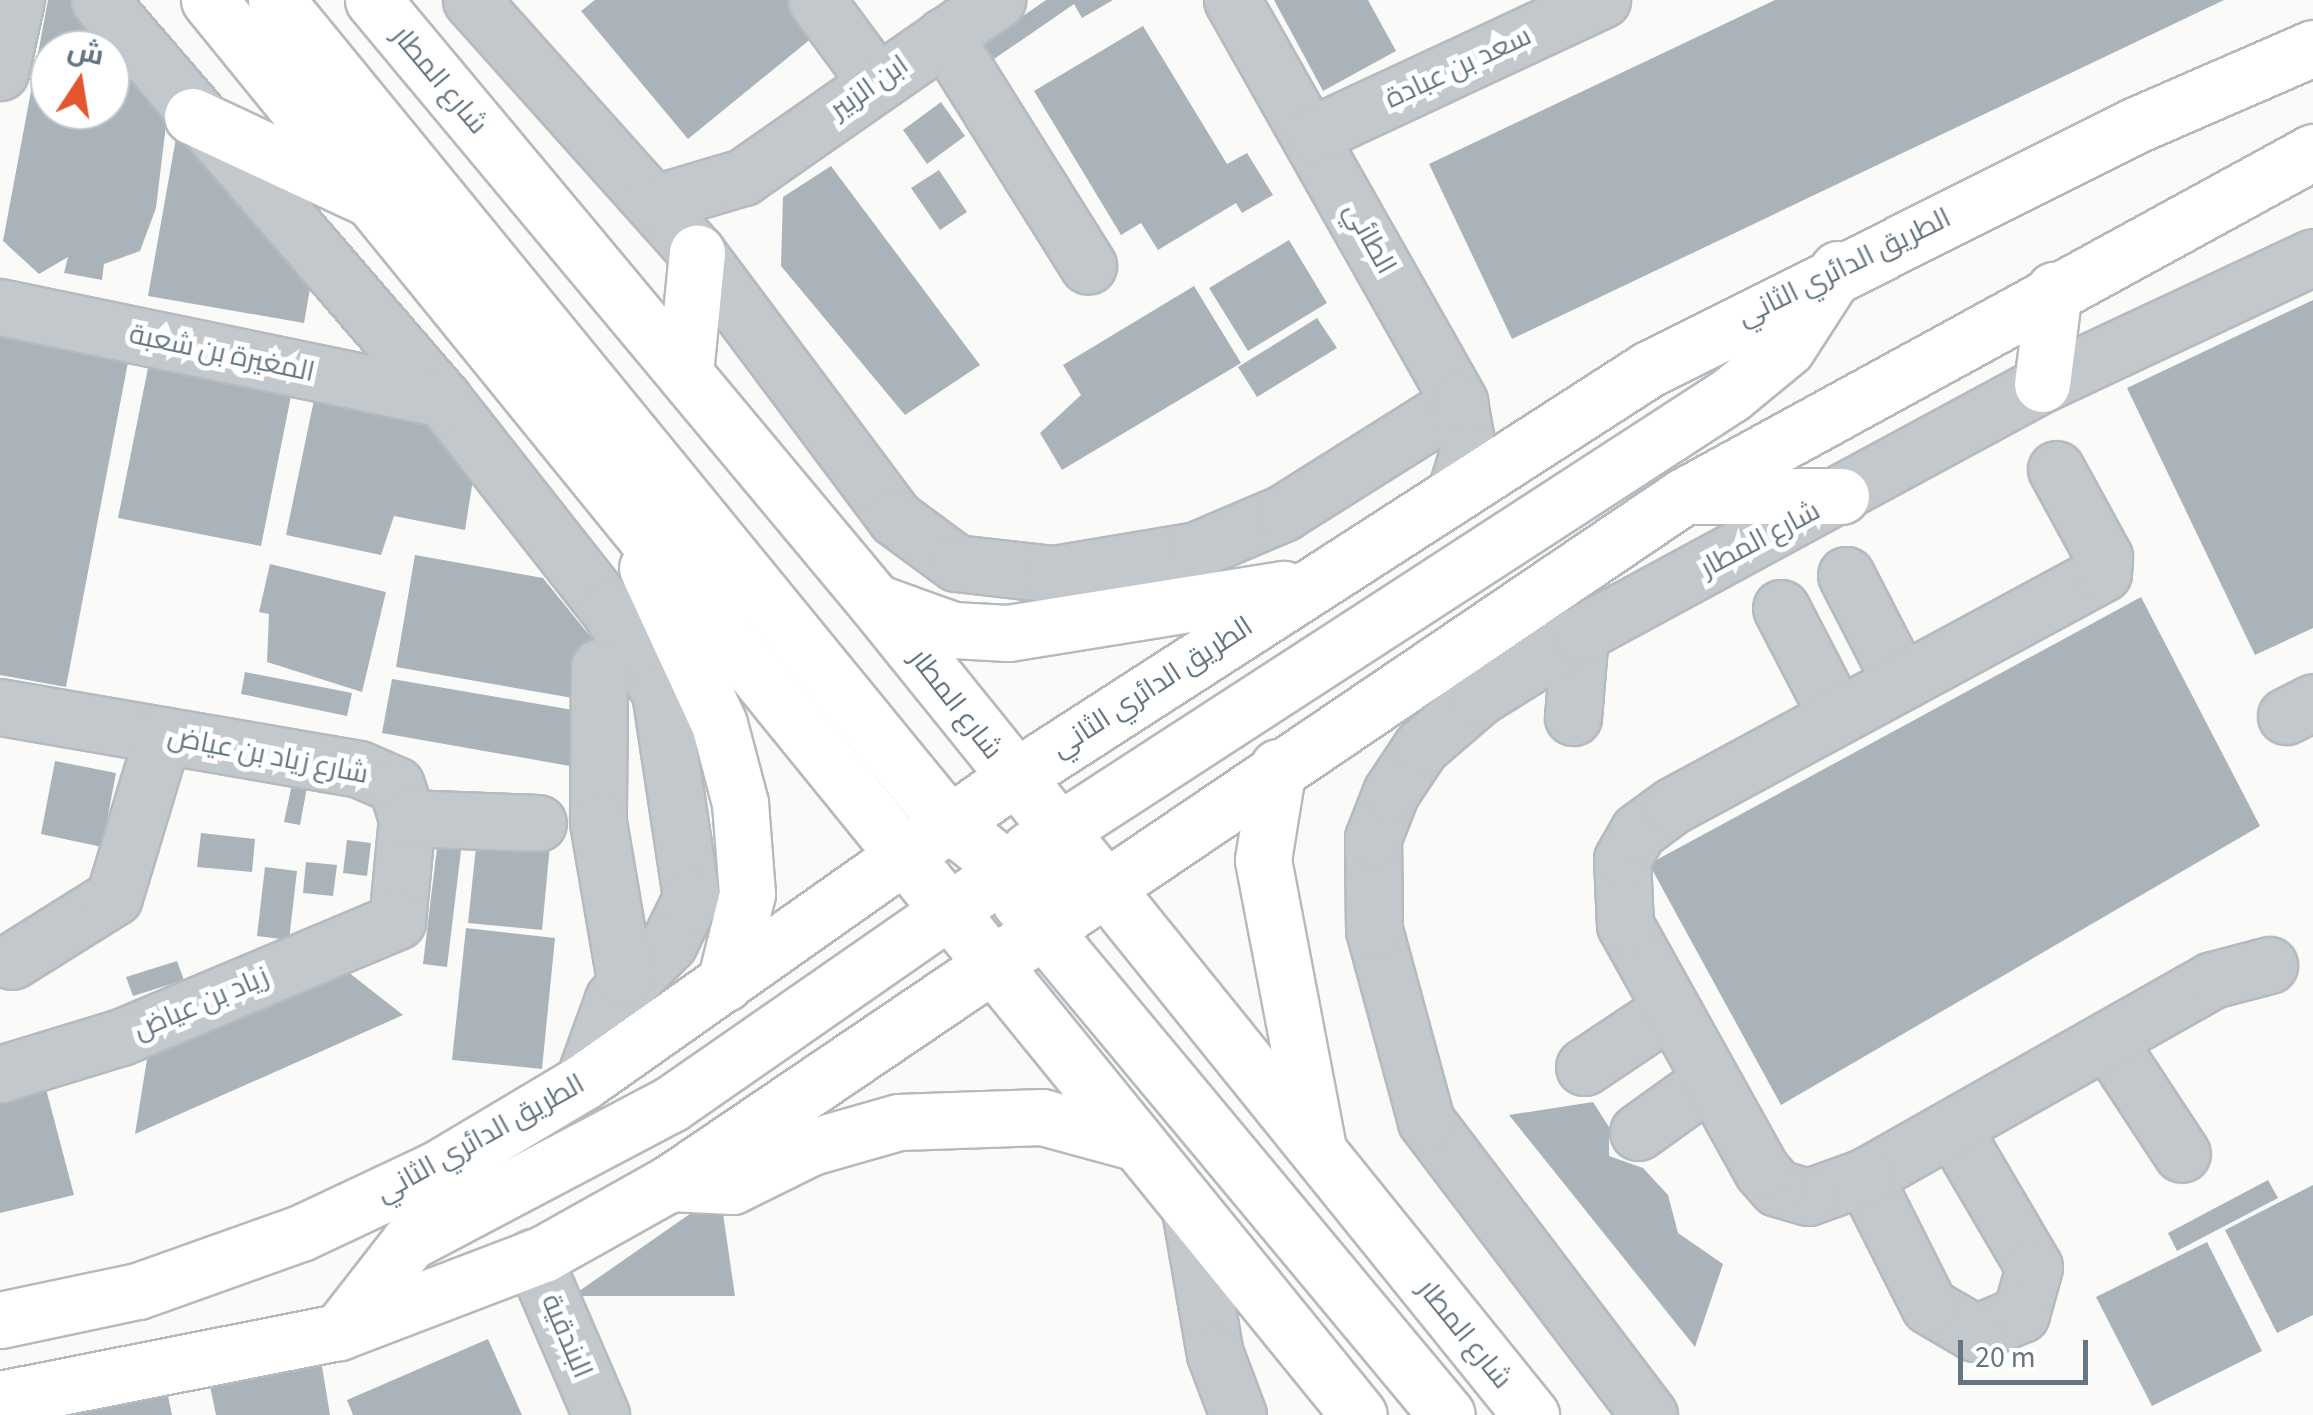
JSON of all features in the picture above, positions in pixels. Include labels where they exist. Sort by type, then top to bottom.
[{"type":"main road","points":[[209,0],[378,202],[611,493],[928,839],[1002,875],[1061,894],[1104,886]]},
{"type":"main road","points":[[276,0],[928,839],[952,911],[991,962],[1359,1415]]},
{"type":"main road","name":"شارع المطار","points":[[374,0],[876,602],[1530,1415]]},
{"type":"main road","name":"الطريق الدائري الثاني","points":[[0,1320],[138,1291],[301,1233],[437,1168],[583,1082],[1014,778],[1457,487],[1664,360],[1838,269],[2313,48]]},
{"type":"main road","points":[[192,116],[378,202]]},
{"type":"main road","points":[[0,1399],[339,1332],[533,1258],[670,1184],[1278,767],[1684,496],[2054,290],[2313,152]]},
{"type":"main road","points":[[685,373],[697,253]]},
{"type":"main road","points":[[339,1332],[409,1242],[671,1104],[952,911],[1002,875],[1056,828],[1730,394],[1787,348],[1838,269]]},
{"type":"main road","points":[[2042,384],[2054,290]]},
{"type":"main road","points":[[611,493],[712,706],[737,787],[746,894],[725,983]]},
{"type":"main road","points":[[1684,496],[1841,496]]},
{"type":"main road","points":[[876,602],[953,630],[1008,634],[1308,585]]},
{"type":"main road","points":[[1278,767],[1263,860],[1320,1156]]},
{"type":"main road","points":[[991,962],[984,922],[1022,826],[1014,778]]},
{"type":"main road","points":[[1002,875],[1447,1415]]},
{"type":"main road","points":[[670,1184],[732,1186],[811,1147],[899,1122],[1042,1117],[1138,1144]]},
{"type":"street","points":[[0,72],[16,0]]},
{"type":"street","points":[[100,0],[192,116],[443,399],[609,610],[660,692],[691,898],[669,944],[625,980],[583,1082]]},
{"type":"street","points":[[471,0],[697,253],[895,518],[934,552],[982,571],[1053,574],[1196,550],[1283,514],[1459,402]]},
{"type":"street","points":[[816,0],[876,80]]},
{"type":"street","name":"ابن الزبير","points":[[655,203],[742,178],[876,80],[997,0]]},
{"type":"street","name":"الطائي","points":[[1232,0],[1314,134],[1459,402],[1468,452],[1457,487]]},
{"type":"street","name":"سعد بن عبادة","points":[[1314,134],[1602,0]]},
{"type":"street","points":[[944,36],[1088,266]]},
{"type":"street","name":"ابن الزبير","points":[[697,253],[742,178]]},
{"type":"street","name":"شارع المطار","points":[[1649,1415],[1426,1122],[1374,930],[1373,838],[1421,747],[1479,697],[1580,634],[2042,384],[2313,256]]},
{"type":"street","name":"المغيرة بن شعبة","points":[[0,307],[443,399]]},
{"type":"street","points":[[2056,469],[2104,557],[2103,574],[1899,678],[1672,806],[1630,845],[1617,886],[1625,926],[1668,1011],[1777,1188],[1808,1198],[1864,1178],[2212,980],[2269,965]]},
{"type":"street","points":[[1846,575],[1899,678]]},
{"type":"street","points":[[1781,608],[1836,714]]},
{"type":"street","points":[[1573,717],[1580,634]]},
{"type":"street","points":[[599,668],[598,822],[625,980]]},
{"type":"street","name":"شارع زياد بن عياض","points":[[0,707],[384,778],[406,801],[407,818]]},
{"type":"street","points":[[12,961],[114,897],[164,735]]},
{"type":"street","points":[[407,818],[538,824]]},
{"type":"street","name":"زياد بن عياض","points":[[0,1074],[120,1037],[397,921],[407,818]]},
{"type":"street","points":[[1584,1067],[1668,1011]]},
{"type":"street","points":[[2108,1040],[2182,1154]]},
{"type":"street","points":[[1638,1132],[1709,1080]]},
{"type":"street","points":[[1864,1178],[1947,1324],[1975,1333],[2021,1314],[2034,1268],[1953,1129]]},
{"type":"street","points":[[1190,1210],[1215,1354],[1238,1415]]},
{"type":"street","name":"البندقية","points":[[533,1258],[600,1415]]},
{"type":"building","points":[[48,0],[88,0],[110,30],[42,30]]},
{"type":"building","points":[[595,0],[790,0],[818,33],[688,139],[581,11]]},
{"type":"building","points":[[1046,0],[1113,0],[1082,18],[1074,4],[994,59],[984,43]]},
{"type":"building","points":[[1274,0],[1368,0],[1396,51],[1323,91]]},
{"type":"building","points":[[1775,0],[2224,0],[1512,339],[1429,164]]},
{"type":"building","points":[[1143,26],[1227,164],[1247,153],[1273,195],[1242,213],[1236,203],[1158,250],[1141,223],[1121,235],[1034,91]]},
{"type":"building","points":[[130,57],[168,108],[156,208],[140,251],[104,264],[102,280],[64,273],[68,257],[39,274],[3,241],[30,96],[30,130],[130,130]]},
{"type":"building","points":[[941,102],[965,136],[927,164],[903,130]]},
{"type":"building","points":[[191,127],[311,283],[304,323],[148,296],[176,138]]},
{"type":"building","points":[[831,166],[980,365],[905,415],[781,266],[783,197]]},
{"type":"building","points":[[939,170],[967,212],[940,230],[911,188]]},
{"type":"building","points":[[1289,240],[1327,303],[1248,351],[1209,288]]},
{"type":"building","points":[[1194,286],[1241,363],[1062,470],[1040,433],[1081,395],[1063,365]]},
{"type":"building","points":[[2313,300],[2313,628],[2255,655],[2127,388]]},
{"type":"building","points":[[1317,318],[1337,348],[1257,397],[1238,367]]},
{"type":"building","points":[[0,332],[129,357],[66,687],[0,675]]},
{"type":"building","points":[[151,353],[294,381],[261,546],[118,518]]},
{"type":"building","points":[[315,395],[423,417],[477,454],[465,530],[394,516],[381,555],[286,535]]},
{"type":"building","points":[[415,555],[543,578],[594,641],[584,700],[396,667]]},
{"type":"building","points":[[270,564],[386,592],[362,692],[267,662],[269,614],[259,612]]},
{"type":"building","points":[[2141,597],[2260,826],[1781,1105],[1649,864]]},
{"type":"building","points":[[245,672],[352,693],[347,716],[241,694]]},
{"type":"building","points":[[392,679],[579,711],[570,766],[382,733]]},
{"type":"building","points":[[55,761],[116,773],[102,847],[41,834]]},
{"type":"building","points":[[292,784],[307,787],[300,825],[284,822]]},
{"type":"building","points":[[478,828],[551,834],[542,930],[468,923]]},
{"type":"building","points":[[439,831],[463,834],[447,967],[423,964]]},
{"type":"building","points":[[201,833],[255,839],[252,872],[197,867]]},
{"type":"building","points":[[347,840],[371,843],[367,876],[343,873]]},
{"type":"building","points":[[306,862],[337,865],[333,896],[303,893]]},
{"type":"building","points":[[265,867],[297,871],[289,940],[257,936]]},
{"type":"building","points":[[466,928],[555,938],[542,1069],[452,1060]]},
{"type":"building","points":[[177,961],[184,980],[133,996],[126,977]]},
{"type":"building","points":[[334,961],[403,1015],[135,1134],[151,1034]]},
{"type":"building","points":[[41,1070],[74,1195],[0,1213],[0,1080]]},
{"type":"building","points":[[1593,1102],[1609,1127],[1609,1156],[1643,1168],[1668,1195],[1678,1233],[1723,1264],[1695,1347],[1509,1115]]},
{"type":"building","points":[[2268,1180],[2278,1198],[2177,1251],[2168,1233]]},
{"type":"building","points":[[2313,1185],[2313,1315],[2277,1333],[2225,1230]]},
{"type":"building","points":[[720,1193],[735,1296],[572,1296]]},
{"type":"building","points":[[2207,1242],[2262,1351],[2152,1406],[2096,1297]]},
{"type":"building","points":[[488,1339],[522,1415],[353,1415],[347,1400]]},
{"type":"building","points":[[319,1348],[330,1415],[216,1415],[207,1371]]},
{"type":"building","points":[[163,1372],[172,1415],[56,1415]]}]
